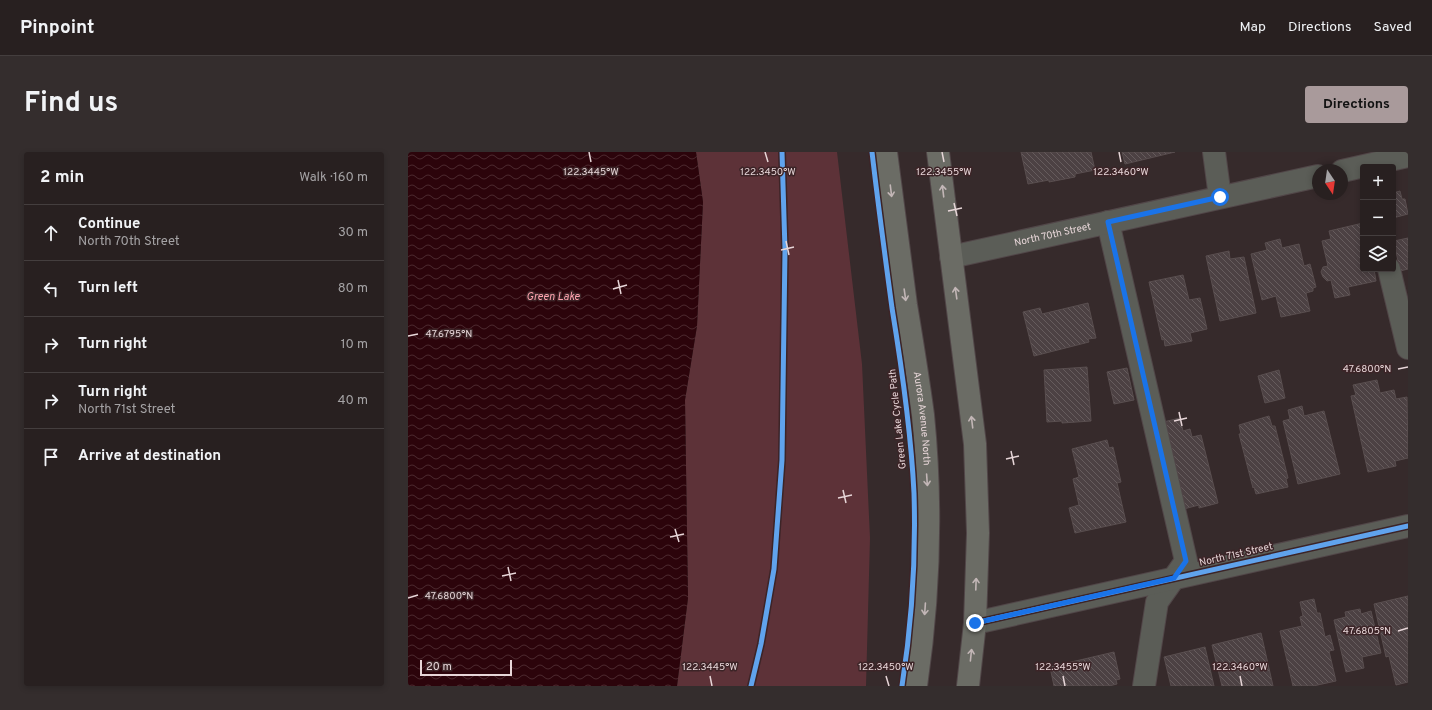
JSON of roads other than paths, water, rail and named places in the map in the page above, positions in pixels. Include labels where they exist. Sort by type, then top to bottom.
[{"type":"highway","name":"Aurora Avenue North","points":[[886,152],[899,256],[923,415],[928,493],[928,571],[922,649],[916,686]]},
{"type":"highway","points":[[938,152],[975,444],[978,533],[975,623],[968,686]]},
{"type":"street","points":[[1214,152],[1220,197]]},
{"type":"street","points":[[1377,164],[1408,156]]},
{"type":"street","points":[[1348,170],[1360,168]]},
{"type":"street","name":"North 70th Street","points":[[951,257],[1312,177]]},
{"type":"street","points":[[1108,222],[1186,561],[1157,602],[1144,686]]},
{"type":"street","points":[[1390,272],[1408,348]]},
{"type":"street","name":"North 71st Street","points":[[975,623],[1408,526]]},
{"type":"water","name":"Green Lake","points":[[408,152],[696,152],[703,202],[697,326],[685,400],[688,598],[677,686],[408,686]]}]
